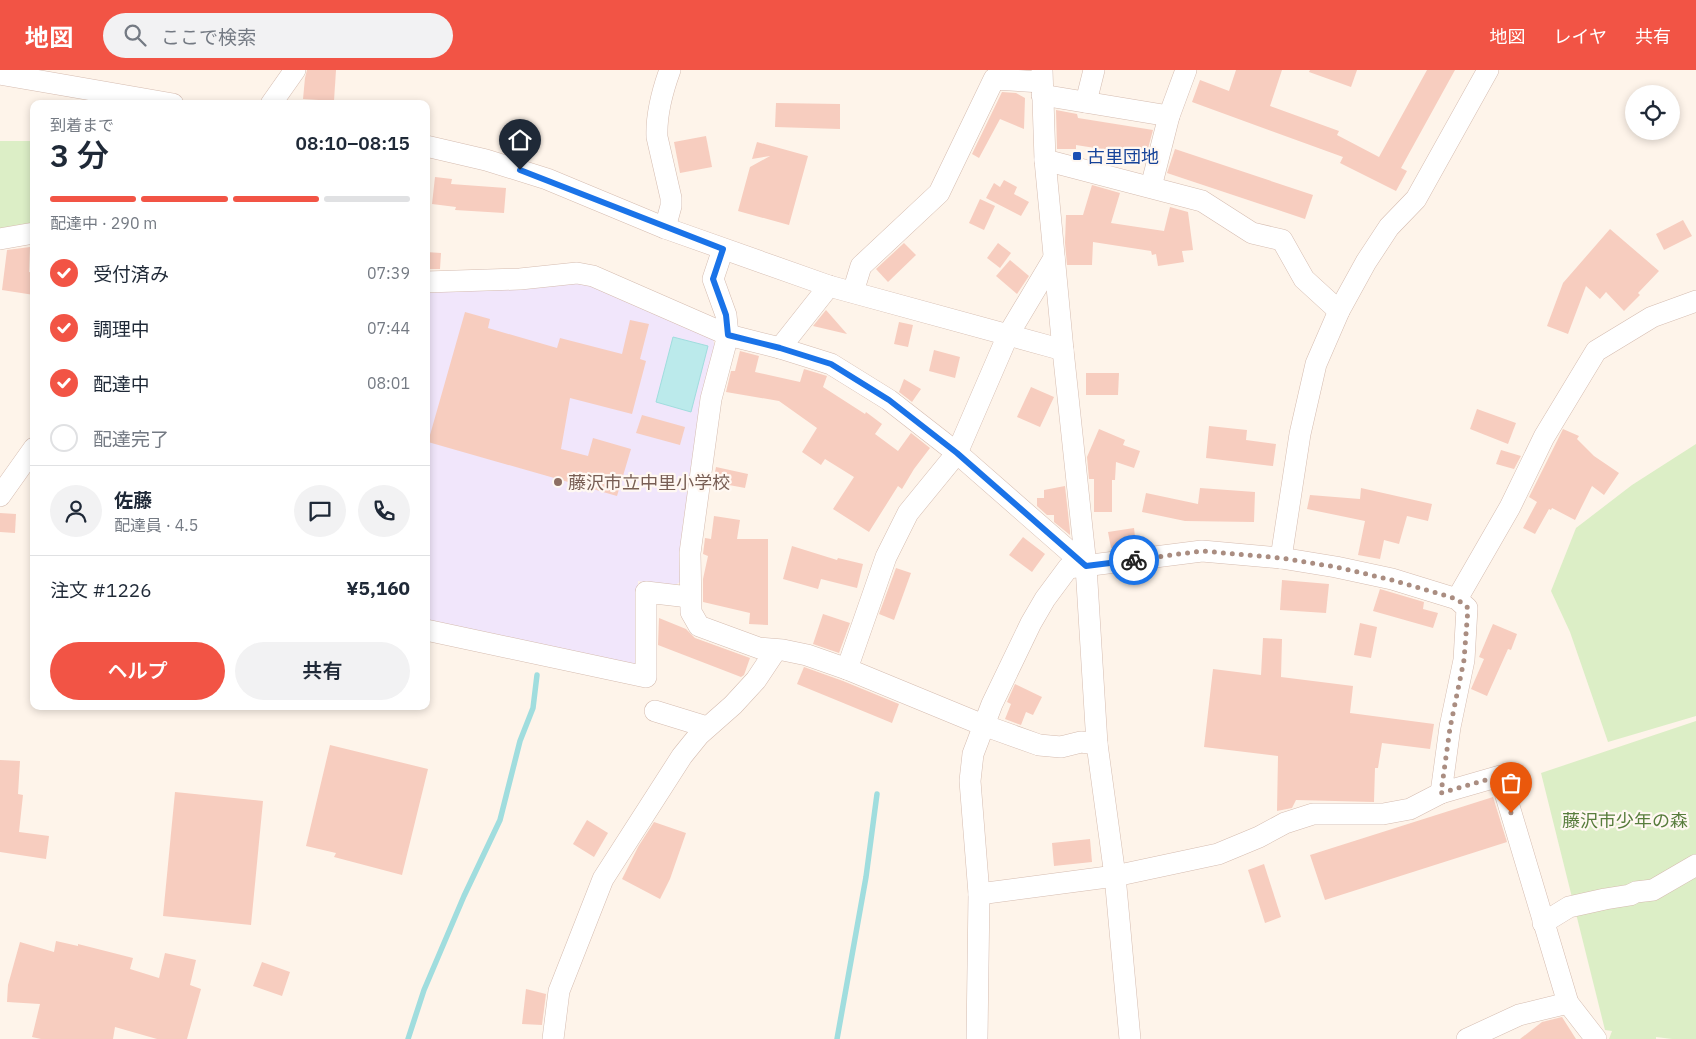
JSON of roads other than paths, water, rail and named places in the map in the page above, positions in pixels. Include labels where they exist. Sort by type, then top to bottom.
[{"type":"street","points":[[274,100],[295,70]]},
{"type":"street","points":[[665,228],[671,206],[671,198],[656,127],[659,106],[670,70]]},
{"type":"street","points":[[1086,102],[1094,70]]},
{"type":"street","points":[[1151,187],[1169,116],[1186,70]]},
{"type":"street","points":[[1281,558],[1302,426],[1316,364],[1339,311],[1366,262],[1389,227],[1416,199],[1488,70]]},
{"type":"street","points":[[0,74],[150,100]]},
{"type":"street","points":[[853,292],[862,266],[939,193],[994,79],[1042,82],[1086,102],[1169,116]]},
{"type":"street","points":[[1042,82],[1045,160],[1086,566],[1097,744],[1114,876],[1130,1039]]},
{"type":"street","points":[[430,147],[486,160],[547,179],[665,228],[829,286],[1063,350]]},
{"type":"street","points":[[1045,160],[1202,201],[1252,233],[1282,240],[1304,278],[1339,311]]},
{"type":"street","points":[[0,239],[30,234]]},
{"type":"street","points":[[723,249],[713,279],[726,315],[728,335],[710,406],[690,553],[689,597],[691,612],[699,626],[759,648],[807,655],[847,669],[983,725],[1039,745],[1061,747],[1081,742],[1097,744]]},
{"type":"street","points":[[847,669],[886,557],[908,513],[957,453],[1008,335],[1054,258]]},
{"type":"street","points":[[430,282],[520,278],[577,273],[593,276],[728,335],[780,348],[831,364],[889,400],[957,453],[1086,566]]},
{"type":"street","points":[[780,348],[829,286]]},
{"type":"street","points":[[1457,599],[1510,507],[1544,437],[1596,351],[1652,317],[1696,301]]},
{"type":"street","points":[[0,496],[30,454]]},
{"type":"street","points":[[978,1039],[979,894],[970,781],[973,754],[983,725],[1011,663],[1045,599],[1068,568],[1202,551],[1281,558],[1336,567],[1392,580],[1457,599],[1468,608],[1464,660],[1450,728],[1441,793]]},
{"type":"street","points":[[430,631],[646,676],[646,592],[689,597]]},
{"type":"street","points":[[553,1039],[560,991],[603,879],[682,756],[698,735],[733,705],[756,680],[776,650]]},
{"type":"street","points":[[655,711],[707,728]]},
{"type":"street","points":[[979,894],[1114,876],[1218,854],[1259,837],[1285,823],[1312,814],[1383,814],[1410,809],[1441,793],[1500,776],[1568,1003],[1596,1039]]},
{"type":"street","points":[[1543,923],[1569,907],[1652,890],[1696,865]]},
{"type":"street","points":[[1467,1039],[1519,1015],[1568,1003]]},
{"type":"water","points":[[673,337],[708,346],[691,412],[656,402]]},
{"type":"waterway","points":[[408,1039],[424,990],[464,896],[500,820],[520,741],[533,708],[537,675]]},
{"type":"waterway","points":[[837,1039],[866,877],[877,794]]},
{"type":"place","name":"古里団地","points":[[1077,156]]},
{"type":"place","name":"藤沢市立中里小学校","points":[[558,482]]},
{"type":"park label","name":"藤沢市少年の森","points":[[1625,820]]}]
